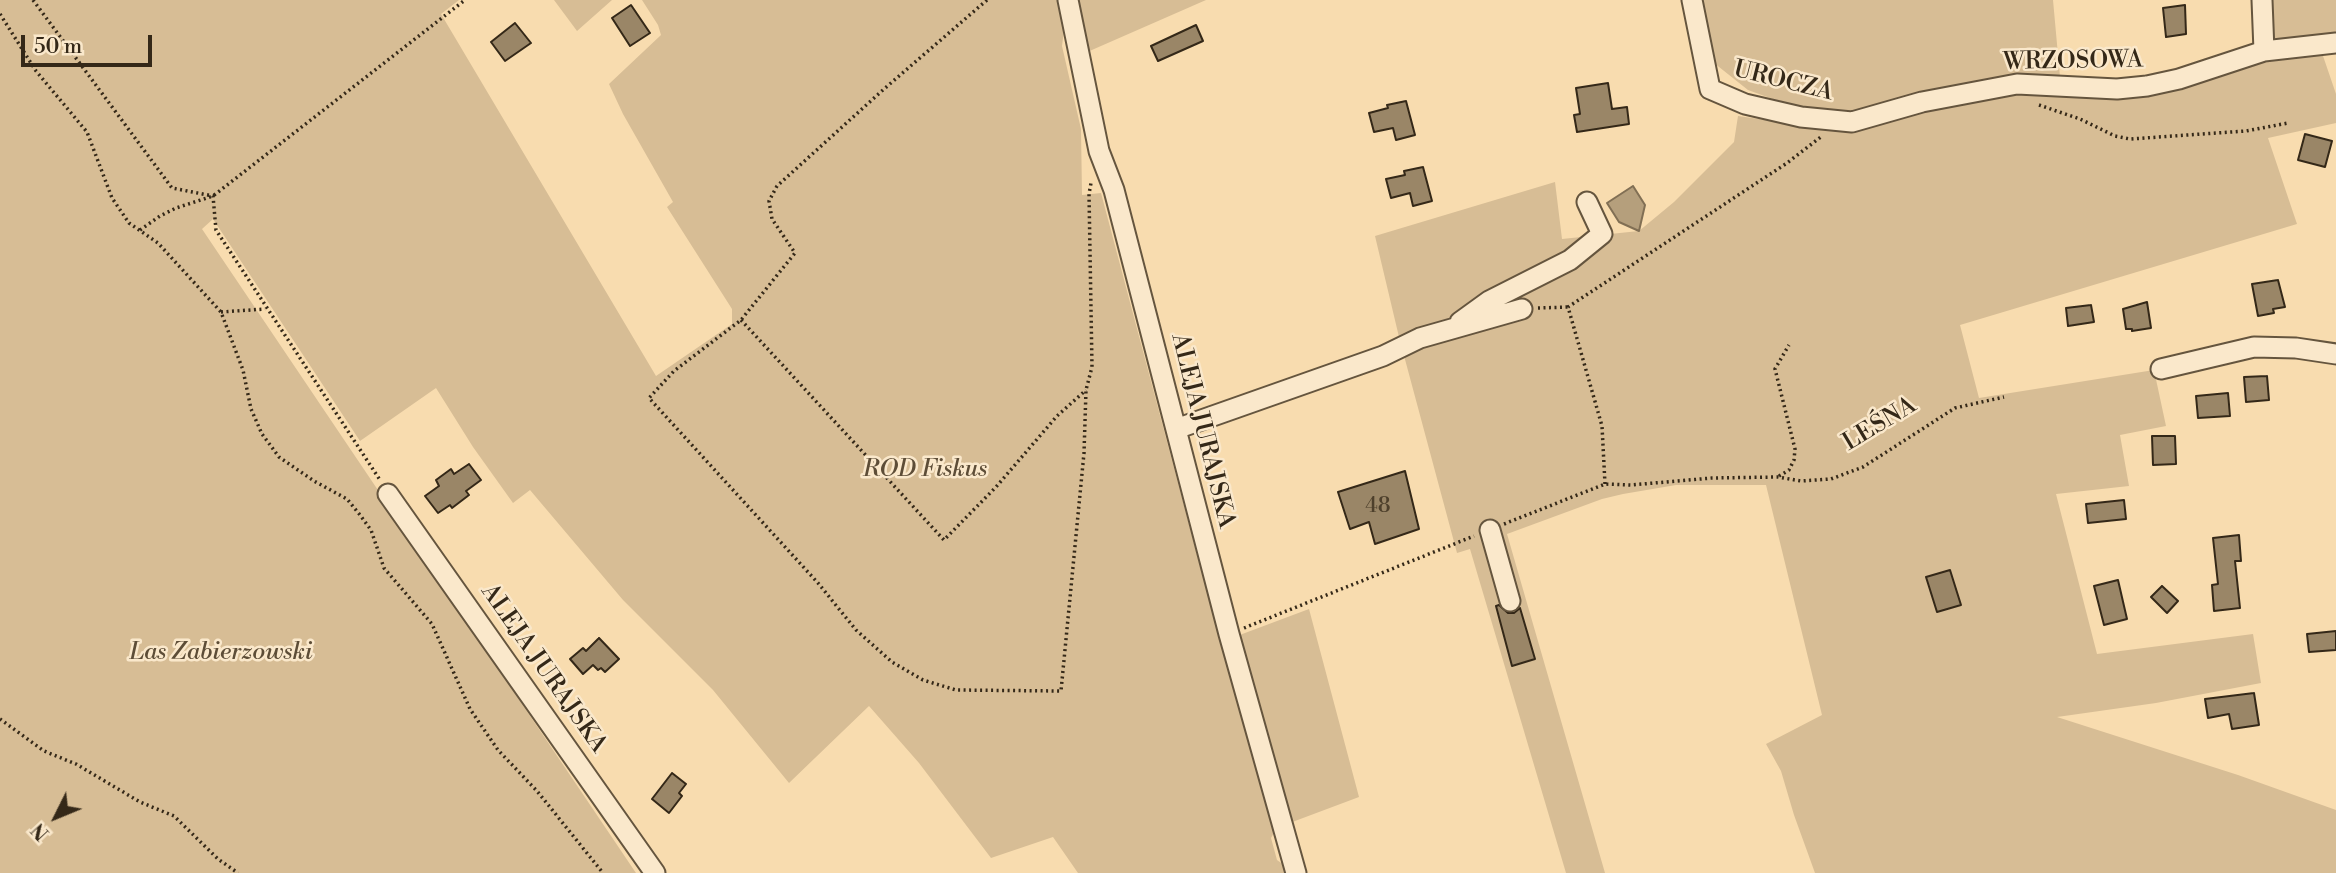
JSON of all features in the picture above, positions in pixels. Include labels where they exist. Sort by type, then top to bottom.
[{"type":"street","name":"ALEJA JURAJSKA","points":[[1068,0],[1100,151],[1114,190],[1229,634],[1296,873]]},
{"type":"street","name":"UROCZA","points":[[1692,0],[1710,89],[1756,106],[1801,117],[1852,122]]},
{"type":"street","points":[[2262,0],[2264,51]]},
{"type":"street","name":"WRZOSOWA","points":[[1852,122],[1922,102],[2017,84],[2117,89],[2147,86],[2179,79],[2264,51],[2336,43]]},
{"type":"street","points":[[1451,329],[1489,300],[1570,260],[1602,234],[1587,202]]},
{"type":"street","points":[[1176,429],[1383,356],[1420,338],[1522,309]]},
{"type":"street","points":[[2161,369],[2254,347],[2296,348],[2336,354]]},
{"type":"street","name":"ALEJA JURAJSKA","points":[[388,494],[655,873]]},
{"type":"street","points":[[1490,530],[1510,601]]},
{"type":"path","points":[[33,0],[172,188],[213,196]]},
{"type":"path","points":[[139,231],[176,208],[213,196],[465,0]]},
{"type":"path","points":[[987,0],[778,186],[769,201],[772,219],[795,253],[741,320],[674,371],[649,398],[818,583],[856,630],[892,662],[923,680],[956,690],[1060,691],[1084,453],[1086,390],[1092,367],[1089,194],[1095,162],[1100,151]]},
{"type":"path","points":[[0,14],[36,71],[87,132],[112,198],[129,223],[158,243],[220,312],[243,369],[251,409],[262,434],[279,457],[347,499],[372,530],[384,568],[432,624],[470,709],[498,750],[537,791],[603,873]]},
{"type":"path","points":[[2039,105],[2070,115],[2115,136],[2130,139],[2246,131],[2288,123]]},
{"type":"path","points":[[1522,309],[1568,307],[1787,163],[1836,125],[1852,122]]},
{"type":"path","points":[[213,196],[216,230],[388,494]]},
{"type":"path","points":[[1568,307],[1602,426],[1605,484]]},
{"type":"path","points":[[220,312],[265,309]]},
{"type":"path","points":[[741,320],[944,540],[996,487],[1057,416],[1086,390]]},
{"type":"path","name":"LEŚNA","points":[[1789,345],[1775,369],[1796,449],[1789,470],[1778,477],[1801,481],[1831,479],[1863,467],[1955,408],[2004,397]]},
{"type":"path","points":[[0,719],[44,751],[76,764],[140,802],[174,816],[218,859],[238,873]]},
{"type":"green space","points":[[0,0],[459,0],[441,14],[656,376],[732,324],[732,309],[667,207],[673,202],[609,84],[661,35],[658,25],[642,0],[1058,0],[1064,30],[1062,46],[1081,129],[1082,195],[1101,193],[1225,660],[1276,829],[1271,838],[1277,860],[1287,867],[1289,873],[1078,873],[1053,837],[991,858],[919,763],[869,706],[789,783],[713,690],[623,600],[530,490],[513,503],[436,388],[360,441],[213,219],[202,229],[636,873],[0,873]]},
{"type":"green space","points":[[554,0],[612,0],[577,31]]},
{"type":"green space","points":[[1074,0],[1206,0],[1085,53]]},
{"type":"green space","points":[[1699,0],[2053,0],[2060,77],[1847,117],[1781,102],[1748,90],[1709,59]]},
{"type":"green space","points":[[2270,0],[2336,0],[2336,37],[2273,43]]},
{"type":"green space","points":[[2322,53],[2336,94],[2336,123],[2268,138],[2297,224],[1960,325],[1979,398],[2154,370],[2166,426],[2120,435],[2129,486],[2056,494],[2097,654],[2253,634],[2261,683],[2156,703],[2057,717],[2238,775],[2336,810],[2336,873],[1815,873],[1781,771],[1766,744],[1822,715],[1766,485],[1676,485],[1602,499],[1507,534],[1605,873],[1566,873],[1470,549],[1457,553],[1375,236],[1555,182],[1562,239],[1639,231],[1674,202],[1734,142],[1738,116],[1801,125],[1856,128],[2016,90],[2133,94],[2263,58]]},
{"type":"green space","points":[[1309,609],[1359,797],[1287,824],[1237,636]]},
{"type":"shaded area","points":[[1633,186],[1645,205],[1639,231],[1619,222],[1607,203]]},
{"type":"building","points":[[631,5],[650,33],[630,46],[612,18]]},
{"type":"building","points":[[2185,5],[2186,34],[2166,37],[2163,8]]},
{"type":"building","points":[[515,23],[531,43],[505,61],[491,42]]},
{"type":"building","points":[[1196,25],[1203,41],[1158,61],[1151,46]]},
{"type":"building","points":[[1608,83],[1612,109],[1627,107],[1629,124],[1577,132],[1574,115],[1580,114],[1576,88]]},
{"type":"building","points":[[1406,101],[1415,135],[1396,140],[1393,128],[1374,132],[1369,113]]},
{"type":"building","points":[[2305,134],[2332,141],[2325,167],[2298,160]]},
{"type":"building","points":[[1423,167],[1432,201],[1413,206],[1410,193],[1391,198],[1386,179]]},
{"type":"building","points":[[2278,280],[2285,307],[2273,309],[2274,313],[2258,316],[2252,284]]},
{"type":"building","points":[[2147,302],[2151,328],[2132,331],[2126,329],[2123,309]]},
{"type":"building","points":[[2091,305],[2094,322],[2068,326],[2066,308]]},
{"type":"building","points":[[2267,376],[2269,400],[2246,402],[2244,377]]},
{"type":"building","points":[[2228,393],[2230,416],[2198,418],[2196,396]]},
{"type":"building","points":[[2152,436],[2175,436],[2176,464],[2153,465]]},
{"type":"building","points":[[469,464],[481,480],[466,491],[469,495],[452,508],[450,505],[438,513],[425,496],[439,486],[436,480],[451,469],[454,474]]},
{"type":"building","points":[[1405,471],[1419,529],[1375,544],[1369,522],[1350,529],[1338,492]]},
{"type":"building","points":[[2124,500],[2126,519],[2088,523],[2086,504]]},
{"type":"building","points":[[2239,535],[2241,561],[2235,561],[2240,608],[2214,611],[2212,585],[2218,584],[2213,538]]},
{"type":"building","points":[[1950,570],[1961,605],[1937,612],[1926,577]]},
{"type":"building","points":[[2118,580],[2127,619],[2104,625],[2094,586]]},
{"type":"building","points":[[2162,586],[2178,601],[2167,613],[2151,597]]},
{"type":"building","points":[[1499,605],[1508,613],[1514,613],[1520,608],[1535,659],[1512,666],[1496,606]]},
{"type":"building","points":[[2336,631],[2336,650],[2309,652],[2307,634]]},
{"type":"building","points":[[599,638],[619,659],[605,672],[593,665],[583,674],[570,659],[583,648],[586,651]]},
{"type":"building","points":[[2254,693],[2259,725],[2232,729],[2229,714],[2208,718],[2205,699]]},
{"type":"building","points":[[672,773],[686,784],[679,793],[682,796],[669,813],[652,799]]},
{"type":"park label","name":"ROD Fiskus","points":[[925,470]]},
{"type":"park label","name":"Las Zabierzowski","points":[[221,653]]}]
